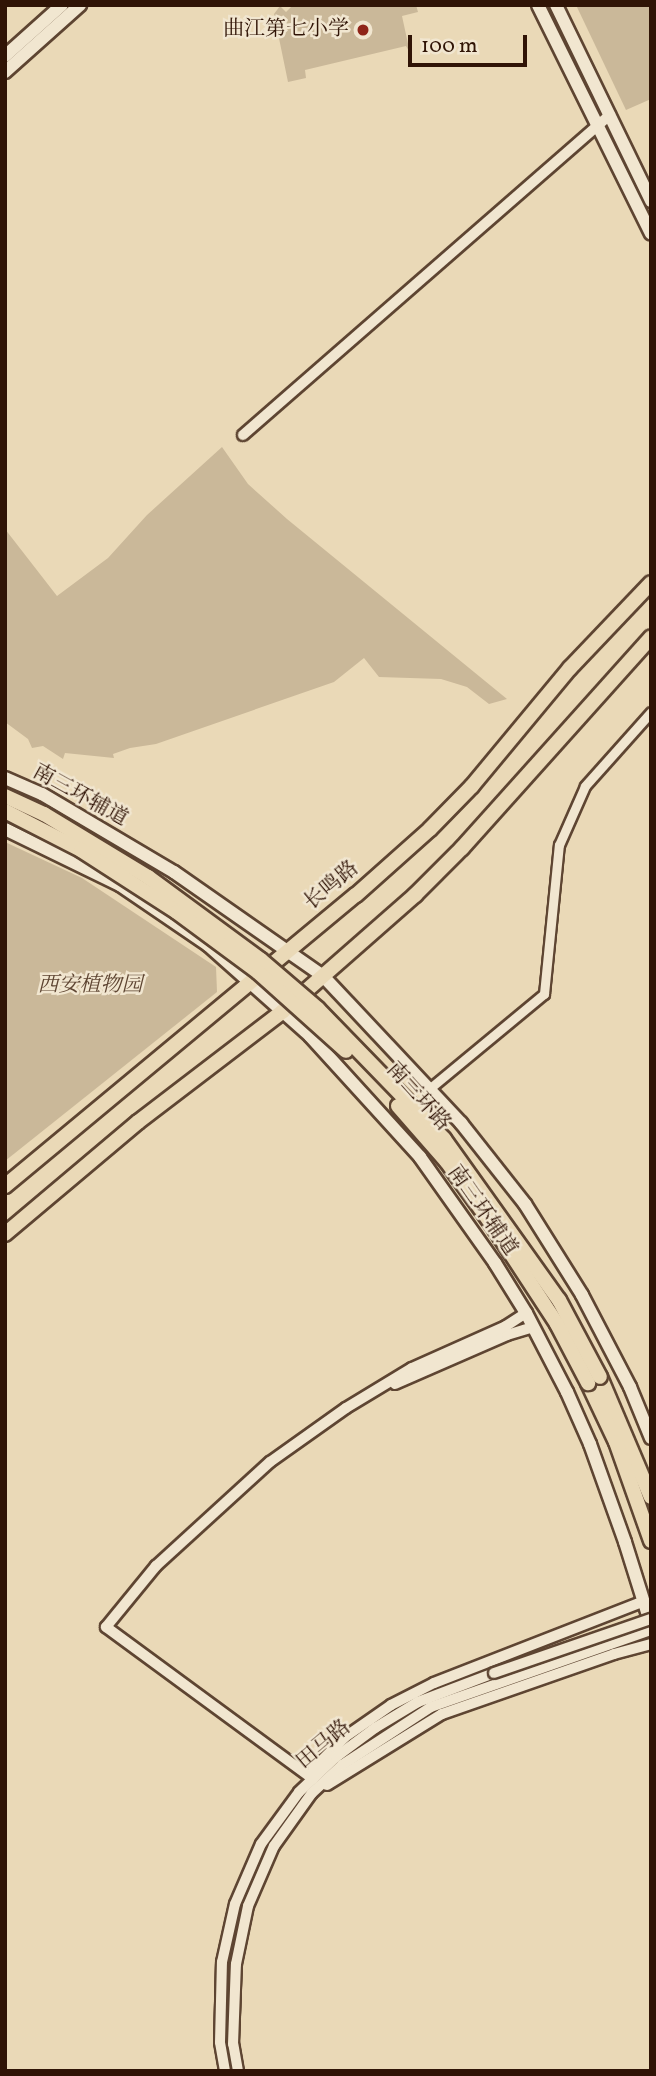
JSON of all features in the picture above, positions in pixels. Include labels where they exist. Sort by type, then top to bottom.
[{"type":"main road","points":[[5,55],[62,5]]},
{"type":"main road","points":[[5,72],[80,5]]},
{"type":"main road","points":[[538,5],[651,234]]},
{"type":"main road","points":[[556,5],[651,201]]},
{"type":"main road","name":"长鸣路","points":[[5,1186],[356,895],[430,828],[472,786],[570,668],[651,583]]},
{"type":"main road","points":[[5,1234],[138,1122],[283,1011],[415,895],[462,848],[651,637]]},
{"type":"main road","name":"南三环辅道","points":[[5,778],[42,794],[174,872],[288,949],[323,976],[461,1123],[525,1204],[582,1295],[630,1387],[651,1438]]},
{"type":"main road","name":"南三环路","points":[[5,796],[44,814],[148,877],[261,960],[318,1009],[444,1139],[559,1300],[594,1380],[651,1497]]},
{"type":"main road","name":"南三环路","points":[[5,811],[81,850],[177,912],[275,986],[356,1060],[428,1138],[480,1206],[594,1380],[651,1541]]},
{"type":"main road","name":"南三环辅道","points":[[5,829],[120,885],[167,915],[252,982],[334,1060],[420,1157],[454,1202],[533,1327],[590,1444],[651,1627]]},
{"type":"street","points":[[243,435],[610,115]]},
{"type":"street","points":[[429,1089],[544,994],[559,845],[584,786],[651,712]]},
{"type":"street","points":[[526,1313],[506,1326],[411,1368],[307,1435],[230,1495],[156,1566],[106,1627],[310,1777],[345,1737],[391,1705],[433,1683],[644,1601]]},
{"type":"street","points":[[376,1391],[507,1335],[533,1327]]},
{"type":"street","name":"田马路","points":[[238,2071],[233,2044],[236,1964],[248,1906],[274,1846],[312,1793],[342,1765],[390,1731],[431,1707],[495,1678],[651,1619]]},
{"type":"street","name":"田马路","points":[[225,2071],[220,2042],[222,1962],[235,1904],[261,1844],[310,1777],[418,1702],[651,1627]]},
{"type":"street","points":[[312,1793],[442,1714],[614,1654],[651,1644]]},
{"type":"green space","points":[[293,5],[416,5],[418,12],[402,16],[410,53],[406,46],[305,70],[306,78],[288,82],[274,14],[280,6],[286,12]]},
{"type":"green space","points":[[576,5],[651,5],[651,99],[626,110]]},
{"type":"green space","points":[[222,447],[248,484],[287,519],[507,699],[489,704],[467,687],[441,679],[379,677],[364,658],[334,682],[156,744],[130,748],[113,754],[114,758],[65,753],[63,759],[43,746],[32,748],[28,739],[5,722],[5,529],[57,596],[108,558],[147,515]]},
{"type":"green space","name":"西安植物园","points":[[5,842],[82,878],[216,967],[217,992],[5,1161]]},
{"type":"place","name":"曲江第七小学","points":[[363,30]]}]
